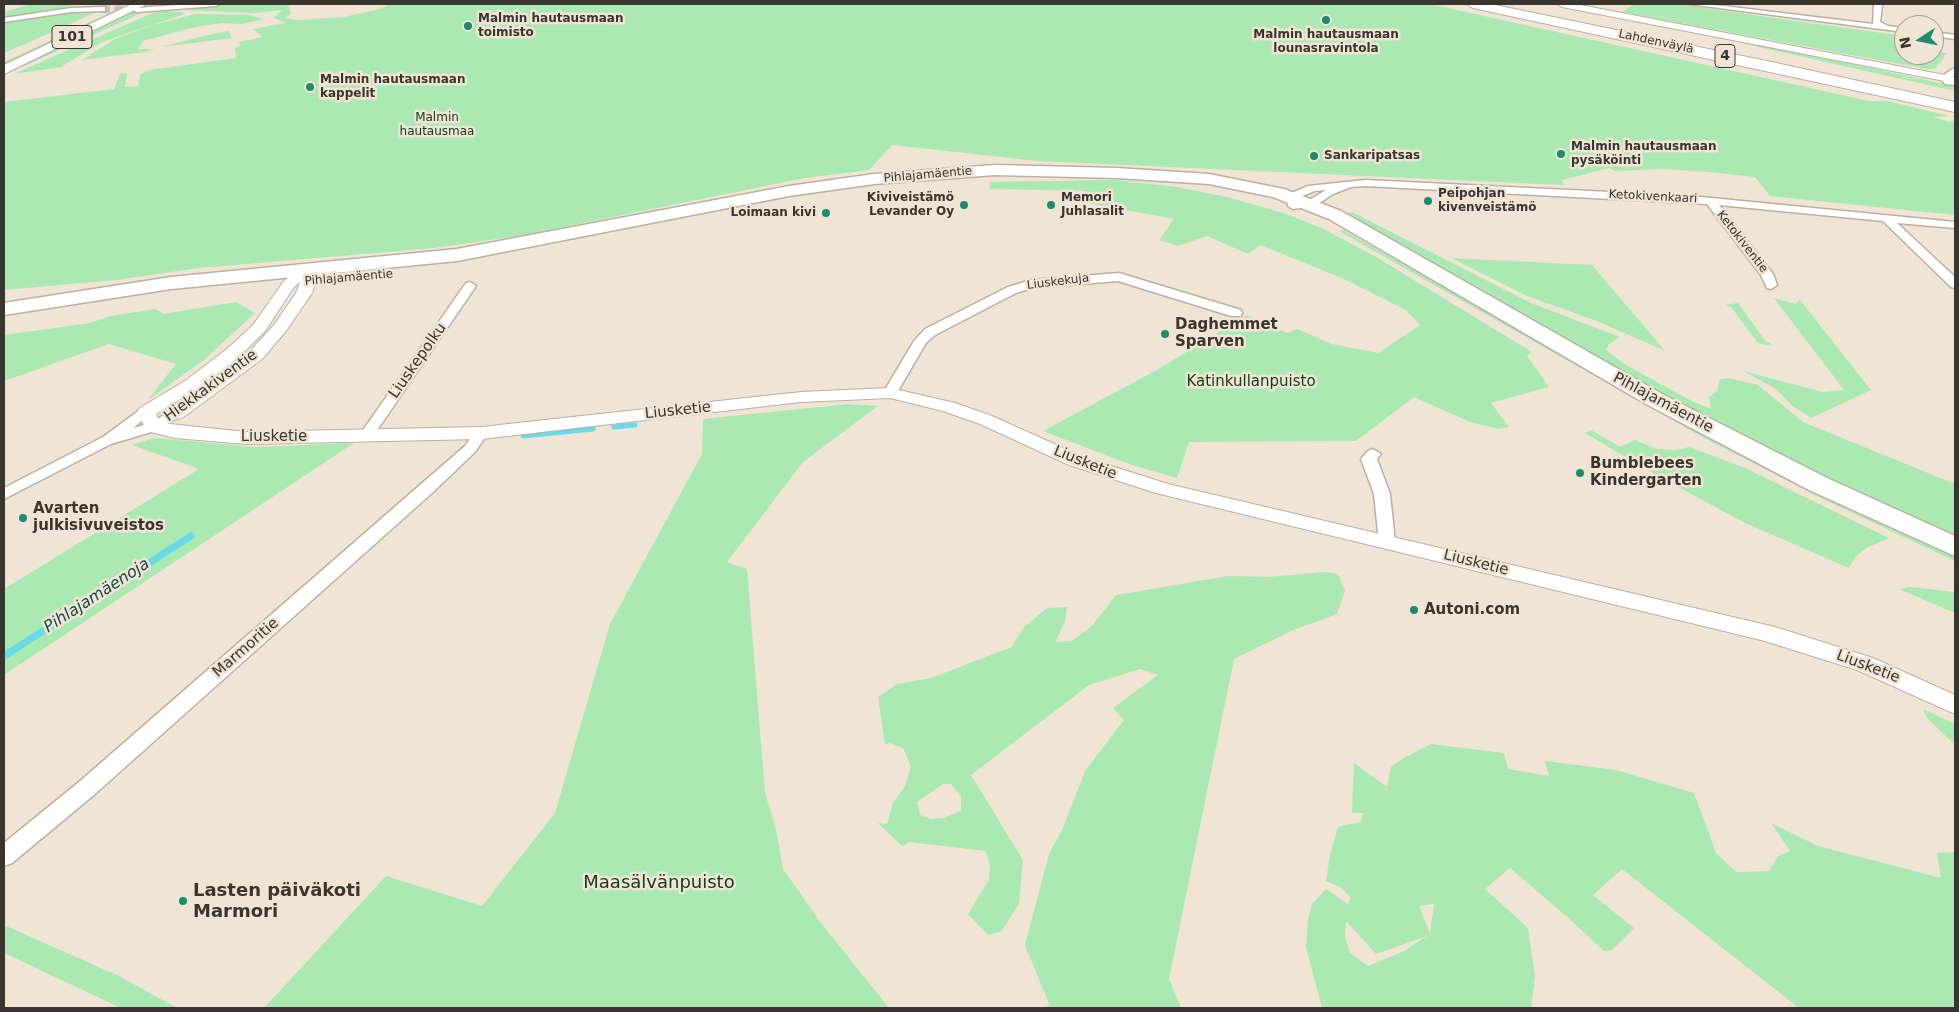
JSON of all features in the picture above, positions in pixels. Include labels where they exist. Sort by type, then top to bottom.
[{"type":"highway","name":"101","points":[[4,59],[121,4]]},
{"type":"highway","name":"Lahdenväylä","points":[[1473,4],[1777,67],[1955,107]]},
{"type":"highway","name":"Lahdenväylä","points":[[1515,4],[1955,96]]},
{"type":"highway","name":"101","points":[[4,70],[139,7]]},
{"type":"main road","name":"Pihlajamäentie","points":[[4,309],[171,283],[381,275],[486,261],[690,211],[789,191],[931,174],[977,170],[1064,171],[1234,183],[1298,202],[1380,242],[1654,399],[1818,484],[1955,547]]},
{"type":"main road","name":"Pihlajamäentie","points":[[4,322],[142,299],[301,279]]},
{"type":"street","points":[[139,7],[216,4]]},
{"type":"street","points":[[1562,4],[1952,81],[1955,71]]},
{"type":"street","points":[[1692,4],[1861,26],[1894,28]]},
{"type":"street","points":[[1878,4],[1876,21],[1881,26]]},
{"type":"street","points":[[4,20],[71,10],[102,9]]},
{"type":"street","name":"Ketokivenkaari","points":[[1298,202],[1350,184]]},
{"type":"street","name":"Ketokivenkaari","points":[[1298,202],[1318,187],[1350,184],[1394,184],[1710,201],[1955,224]]},
{"type":"street","name":"Ketokiventie","points":[[1710,201],[1768,274],[1771,284]]},
{"type":"street","points":[[1886,218],[1955,284]]},
{"type":"street","name":"Liuskekuja","points":[[890,393],[921,341],[930,332],[1012,290],[1031,284],[1119,277],[1236,312]]},
{"type":"street","name":"Hiekkakiventie","points":[[176,414],[256,355],[280,328],[301,298],[301,279]]},
{"type":"street","name":"Hiekkakiventie","points":[[4,494],[150,419],[191,384],[233,353],[259,328],[301,279]]},
{"type":"street","name":"Liuskepolku","points":[[366,436],[470,286]]},
{"type":"street","name":"Liusketie","points":[[150,419],[176,432],[194,432],[246,438],[481,433],[802,398],[890,393],[949,407],[986,420],[1076,461],[1114,475],[1224,505],[1388,542],[1767,634],[1865,664],[1955,705]]},
{"type":"street","points":[[150,419],[176,414],[191,424],[194,432]]},
{"type":"street","name":"Marmoritie","points":[[4,856],[87,788],[433,483],[470,449],[481,433]]},
{"type":"street","points":[[1373,454],[1369,459],[1382,494],[1388,542]]},
{"type":"green space","points":[[31,4],[77,4],[4,17],[4,12]]},
{"type":"green space","points":[[128,4],[135,4],[4,66],[4,62]]},
{"type":"green space","name":"Malmin hautausmaa","points":[[230,4],[290,4],[288,5],[291,14],[285,18],[298,20],[344,17],[380,9],[389,4],[1430,4],[1869,101],[1888,101],[1949,116],[1933,117],[1950,122],[1955,120],[1955,215],[1770,196],[1755,177],[1709,172],[1663,169],[1615,171],[1609,168],[1562,180],[1564,185],[1038,161],[892,145],[869,170],[805,178],[519,236],[434,248],[199,268],[116,280],[4,290],[4,102],[114,89],[120,74],[127,73],[125,87],[138,86],[140,75],[149,70],[236,58],[235,48],[241,45],[239,42],[263,37],[253,29],[286,23],[274,18],[282,10],[255,13],[186,10]]},
{"type":"green space","points":[[1634,4],[1675,4],[1894,35],[1894,63],[1622,12]]},
{"type":"green space","points":[[99,11],[4,53],[4,21],[65,12]]},
{"type":"green space","points":[[134,11],[144,12],[4,75],[4,73]]},
{"type":"green space","points":[[157,11],[182,12],[185,14],[102,42],[61,67],[14,74]]},
{"type":"green space","points":[[195,14],[249,15],[264,19],[242,24],[222,23],[195,27],[143,41],[138,49],[155,49],[145,52],[82,60],[115,39],[153,25]]},
{"type":"green space","points":[[228,31],[232,38],[161,47],[200,37]]},
{"type":"green space","points":[[1741,43],[1757,46],[1753,43],[1940,83],[1955,87],[1955,91]]},
{"type":"green space","points":[[1906,65],[1938,65],[1935,69]]},
{"type":"green space","name":"Katinkullanpuisto","points":[[1115,180],[1177,187],[1227,197],[1283,213],[1322,228],[1376,257],[1532,352],[1527,356],[1549,387],[1491,403],[1509,427],[1498,429],[1470,422],[1414,397],[1356,441],[1189,442],[1177,478],[1132,465],[1043,431],[1157,370],[1247,315],[1287,333],[1297,329],[1332,344],[1378,353],[1420,325],[1406,310],[1342,278],[1260,245],[1248,254],[1207,236],[1178,246],[1159,240],[1174,219],[1086,203],[1086,191],[990,189],[989,182]]},
{"type":"green space","points":[[1352,212],[1531,303],[1620,337],[1609,344],[1606,350],[1626,365],[1692,401],[1711,409],[1709,397],[1717,391],[1720,379],[1729,378],[1758,385],[1803,422],[1955,484],[1955,538],[1724,428],[1342,216]]},
{"type":"green space","points":[[1343,230],[1706,436],[1828,498],[1955,557],[1955,561],[1827,501],[1704,438],[1339,231]]},
{"type":"green space","points":[[1451,258],[1592,265],[1665,351],[1597,321],[1527,296]]},
{"type":"green space","points":[[1774,298],[1795,304],[1800,300],[1871,390],[1811,418],[1791,405],[1776,389],[1743,371],[1823,392],[1844,390]]},
{"type":"green space","points":[[236,302],[255,313],[204,360],[148,400],[176,364],[109,344],[4,381],[4,335],[90,323],[110,316],[156,309],[163,314]]},
{"type":"green space","points":[[1738,303],[1766,342],[1772,346],[1758,343],[1731,307],[1725,305]]},
{"type":"green space","name":"Maasälvänpuisto","points":[[848,404],[878,406],[803,462],[727,562],[747,569],[765,793],[776,829],[783,869],[821,923],[889,1008],[264,1008],[386,876],[482,906],[555,813],[610,624],[702,454],[703,419]]},
{"type":"green space","points":[[1591,430],[1620,447],[1635,440],[1657,449],[1676,450],[1689,447],[1745,468],[1889,538],[1868,547],[1856,556],[1849,568],[1745,523],[1658,476],[1585,433]]},
{"type":"green space","points":[[154,438],[256,447],[354,443],[4,675],[4,589],[199,469],[132,445]]},
{"type":"green space","points":[[1325,572],[1338,574],[1345,591],[1337,614],[1291,631],[1234,659],[1169,979],[1181,1008],[1045,1008],[1049,1004],[1025,945],[1049,854],[1064,826],[1085,771],[1124,720],[1113,708],[1158,675],[1140,669],[1089,685],[971,775],[1023,860],[1019,904],[1002,931],[988,935],[968,914],[989,880],[990,866],[986,851],[909,842],[902,846],[878,823],[887,824],[893,803],[905,786],[911,767],[903,748],[889,743],[885,745],[878,697],[897,684],[931,678],[1012,647],[1023,628],[1047,608],[1067,607],[1065,622],[1055,642],[1072,641],[1092,626],[1116,595],[1228,576],[1268,577]],"holes":[[[943,784],[951,784],[961,797],[961,811],[944,818],[931,819],[920,815],[917,802]]]},
{"type":"green space","points":[[1910,587],[1955,592],[1955,613],[1899,589]]},
{"type":"green space","points":[[1923,709],[1955,724],[1955,745],[1927,718]]},
{"type":"green space","points":[[1431,744],[1504,753],[1508,769],[1549,776],[1545,761],[1616,770],[1694,793],[1716,853],[1736,872],[1769,871],[1778,856],[1790,851],[1771,823],[1818,846],[1941,878],[1937,853],[1955,852],[1955,1008],[1799,1008],[1622,869],[1593,895],[1634,928],[1612,950],[1604,951],[1510,868],[1485,889],[1528,928],[1535,977],[1531,1008],[1322,1008],[1306,947],[1308,919],[1312,904],[1326,889],[1348,904],[1351,898],[1342,888],[1326,881],[1330,855],[1338,827],[1360,822],[1364,813],[1352,813],[1354,763],[1387,787],[1391,767]],"holes":[[[1434,904],[1430,933],[1419,906]],[[1346,921],[1376,954],[1427,936],[1404,951],[1368,966],[1350,953],[1345,937]]]},
{"type":"green space","points":[[4,925],[119,976],[177,1008],[121,1008],[4,953]]},
{"type":"waterway","points":[[614,427],[635,425]]},
{"type":"waterway","points":[[523,436],[593,429]]},
{"type":"waterway","name":"Pihlajamäenoja","points":[[4,656],[191,536]]},
{"type":"tunnel","points":[[102,9],[137,10]]},
{"type":"place","name":"Malmin hautausmaan lounasravintola","points":[[1326,20]]},
{"type":"place","name":"Malmin hautausmaan toimisto","points":[[468,26]]},
{"type":"place","name":"Malmin hautausmaan kappelit","points":[[310,87]]},
{"type":"place","name":"Malmin hautausmaan pysäköinti","points":[[1561,154]]},
{"type":"place","name":"Sankaripatsas","points":[[1314,156]]},
{"type":"place","name":"Peipohjan kivenveistämö","points":[[1428,201]]},
{"type":"place","name":"Kiviveistämö Levander Oy","points":[[964,205]]},
{"type":"place","name":"Memori Juhlasalit","points":[[1051,205]]},
{"type":"place","name":"Loimaan kivi","points":[[826,213]]},
{"type":"place","name":"Daghemmet Sparven","points":[[1165,334]]},
{"type":"place","name":"Bumblebees Kindergarten","points":[[1580,473]]},
{"type":"place","name":"Avarten julkisivuveistos","points":[[23,518]]},
{"type":"place","name":"Autoni.com","points":[[1414,610]]},
{"type":"place","name":"Lasten päiväkoti Marmori","points":[[183,901]]}]
